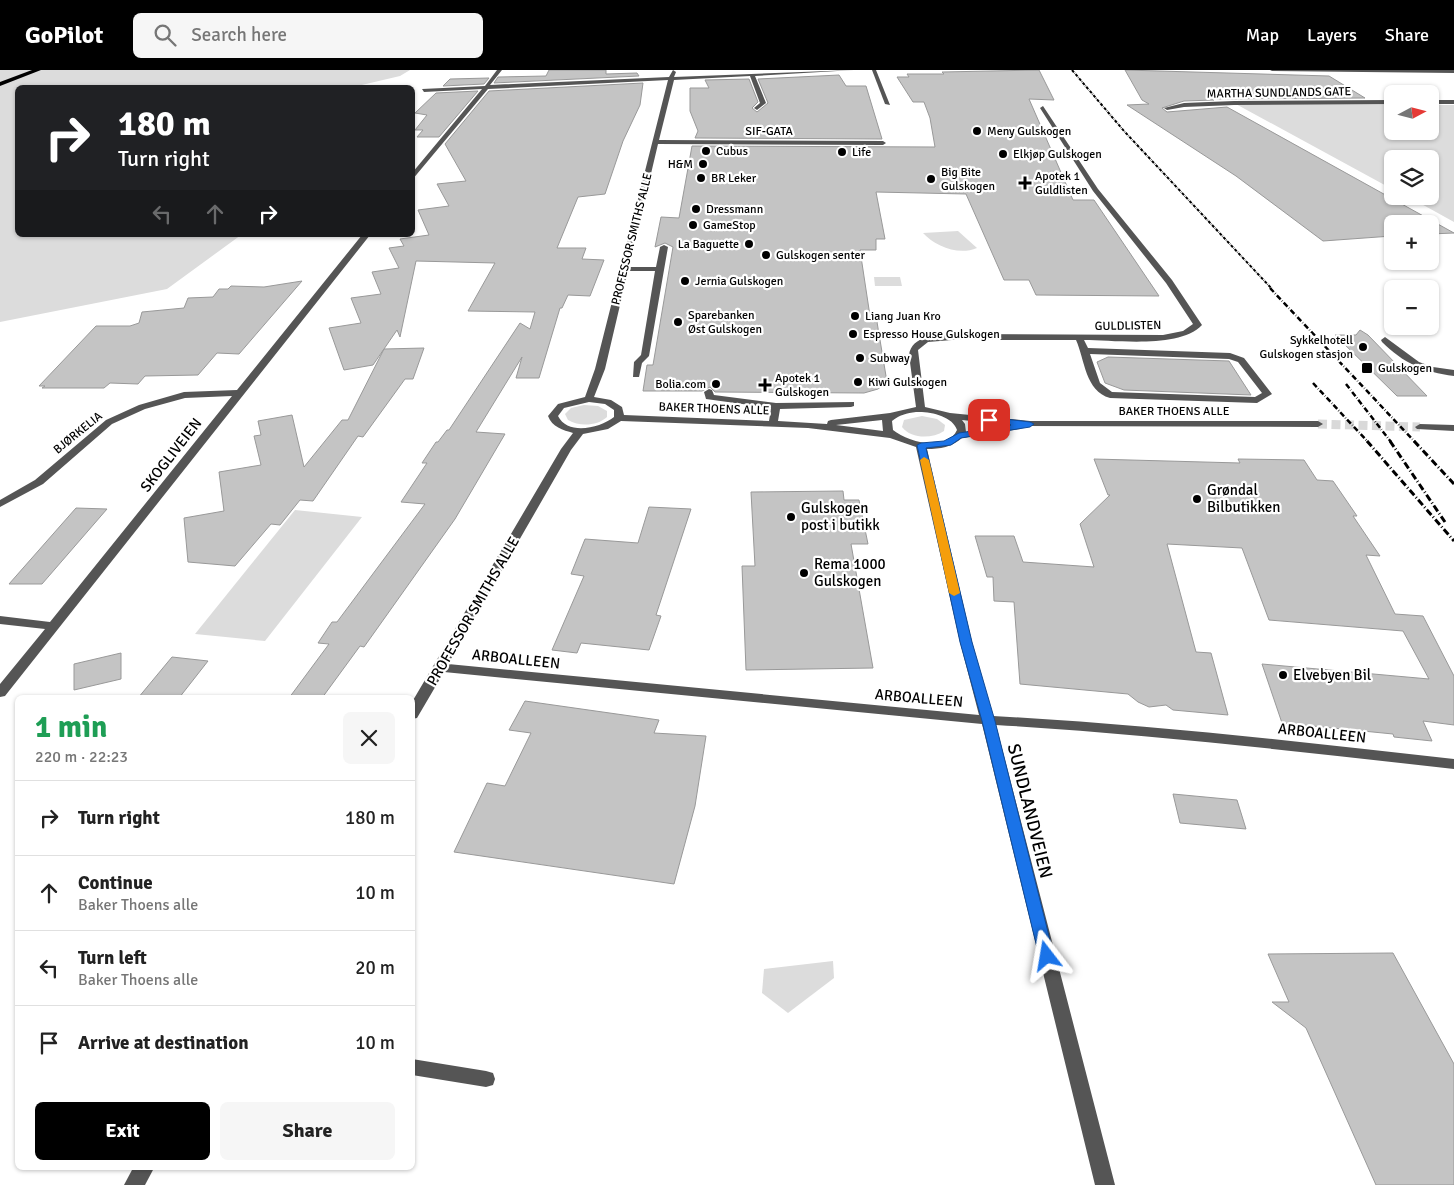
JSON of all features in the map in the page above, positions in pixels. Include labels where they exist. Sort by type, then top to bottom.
[{"type":"highway","points":[[0,84],[38,70]]},
{"type":"street","points":[[415,174],[500,70]]},
{"type":"street","name":"PROFESSOR SMITHS ALLE","points":[[589,399],[600,369],[626,269],[674,70]]},
{"type":"street","points":[[424,90],[852,70]]},
{"type":"street","points":[[874,70],[888,104]]},
{"type":"street","points":[[1272,70],[1454,71]]},
{"type":"street","points":[[752,75],[764,103],[757,108]]},
{"type":"street","name":"MARTHA SUNDLANDS GATE","points":[[1167,108],[1184,104],[1384,102]]},
{"type":"street","points":[[1439,102],[1454,102]]},
{"type":"street","name":"GULDLISTEN","points":[[921,409],[913,356],[914,348],[926,340],[952,337],[1163,338],[1186,333],[1198,325],[1169,282],[1095,190],[1043,108]]},
{"type":"street","name":"SIF-GATA","points":[[656,142],[883,143]]},
{"type":"street","name":"SKOGLIVEIEN","points":[[0,693],[364,237]]},
{"type":"street","points":[[636,375],[638,362],[645,356],[664,247]]},
{"type":"street","points":[[626,269],[659,269]]},
{"type":"street","points":[[1078,338],[1102,393],[1110,395],[1257,400],[1266,394],[1241,360],[1230,356],[1085,351]]},
{"type":"street","points":[[1385,340],[1402,357],[1414,365],[1454,373]]},
{"type":"street","points":[[709,392],[709,397],[776,406],[851,404]]},
{"type":"street","name":"BJØRKELIA","points":[[0,504],[39,482],[109,422],[142,407],[184,395],[239,393]]},
{"type":"street","points":[[589,399],[614,405],[619,409],[619,418],[608,426],[580,431],[560,426],[553,416],[561,406],[589,399]]},
{"type":"street","points":[[773,424],[776,406]]},
{"type":"street","name":"BAKER THOENS ALLE","points":[[808,425],[891,416],[899,412],[921,409],[950,416],[1030,424],[1318,424]]},
{"type":"street","points":[[891,416],[886,425],[892,435]]},
{"type":"street","points":[[950,416],[960,426],[959,436]]},
{"type":"street","name":"BAKER THOENS ALLE","points":[[619,418],[808,425],[892,435],[909,443],[921,445],[947,443],[959,436],[1030,424]]},
{"type":"street","points":[[1420,427],[1454,428]]},
{"type":"street","name":"PROFESSOR SMITHS ALLE","points":[[415,709],[566,449],[580,431]]},
{"type":"street","name":"SUNDLANDVEIEN","points":[[921,445],[966,642],[988,721],[1105,1185]]},
{"type":"street","points":[[0,620],[55,626]]},
{"type":"street","name":"ARBOALLEEN","points":[[440,667],[988,721],[1059,724],[1454,764]]},
{"type":"street","points":[[415,1067],[486,1079]]},
{"type":"street","points":[[134,1185],[143,1170]]},
{"type":"shaded area","points":[[0,70],[410,70],[400,76],[362,85],[15,85],[15,237],[238,237],[167,289],[0,322]]},
{"type":"shaded area","points":[[1234,103],[1384,104],[1384,140],[1439,140],[1439,105],[1454,105],[1454,222],[1423,205],[1439,205],[1439,150],[1384,150],[1384,185]]},
{"type":"shaded area","points":[[958,231],[977,248],[962,251],[947,248],[940,246],[923,233]]},
{"type":"shaded area","points":[[874,277],[900,277],[902,286],[875,286]]},
{"type":"shaded area","points":[[584,405],[598,406],[607,411],[607,417],[593,424],[578,424],[568,420],[565,414],[571,408]]},
{"type":"shaded area","points":[[922,416],[937,419],[945,425],[944,431],[934,435],[916,436],[902,427],[904,420]]},
{"type":"shaded area","points":[[295,510],[362,517],[265,641],[195,634]]},
{"type":"shaded area","points":[[833,961],[834,978],[788,1013],[762,993],[764,969]]},
{"type":"building","points":[[549,70],[606,70],[606,74],[637,73],[639,76],[494,83],[498,77],[546,76]]},
{"type":"building","name":"Gulskogen senter","points":[[1039,70],[1054,100],[1029,99],[1073,200],[1094,200],[1159,296],[1036,295],[1029,280],[1004,280],[966,194],[876,192],[885,239],[876,239],[876,250],[860,250],[870,316],[876,316],[887,382],[878,389],[864,393],[715,392],[710,387],[702,391],[643,391],[647,365],[653,365],[673,247],[665,243],[655,247],[661,217],[679,218],[692,146],[935,147],[930,118],[924,102],[913,102],[897,77],[909,77],[907,74],[944,74],[942,72]]},
{"type":"building","points":[[1125,70],[1329,76],[1365,98],[1212,99],[1214,100],[1184,101],[1162,108],[1167,112],[1227,107],[1384,194],[1384,205],[1404,205],[1422,215],[1384,215],[1384,237],[1323,241],[1236,176],[1127,105],[1149,104],[1142,100]]},
{"type":"building","points":[[839,75],[846,86],[866,86],[882,139],[695,138],[698,131],[690,111],[690,88],[709,88],[705,80],[749,79],[758,102],[752,108],[757,112],[768,103],[758,79]]},
{"type":"building","points":[[489,78],[484,84],[443,86],[450,79]]},
{"type":"building","points":[[643,83],[640,105],[623,141],[605,194],[578,197],[557,248],[586,248],[582,259],[604,260],[590,296],[568,295],[562,308],[560,308],[539,378],[516,378],[522,357],[476,432],[505,434],[455,519],[364,647],[360,646],[324,695],[291,695],[329,644],[318,643],[332,622],[337,622],[425,504],[401,502],[427,463],[422,463],[436,442],[449,430],[520,323],[530,329],[535,312],[468,311],[495,263],[416,261],[400,337],[397,330],[373,365],[344,370],[329,328],[361,323],[351,298],[381,294],[372,272],[399,268],[389,248],[404,246],[400,239],[429,235],[418,210],[449,206],[437,184],[466,181],[445,144],[489,91]]},
{"type":"building","points":[[478,91],[439,137],[417,137],[423,130],[415,130],[427,115],[415,113],[436,93]]},
{"type":"building","points":[[1439,225],[1454,233],[1439,234]]},
{"type":"building","points":[[302,281],[239,354],[217,353],[198,375],[145,376],[138,384],[110,383],[104,388],[42,388],[45,386],[39,386],[96,326],[130,326],[139,323],[142,312],[184,308],[188,298],[213,297],[219,289],[228,289],[231,286],[264,287]]},
{"type":"building","points":[[1360,330],[1368,335],[1427,396],[1397,396],[1335,335],[1356,335]]},
{"type":"building","points":[[424,348],[413,379],[405,379],[363,437],[358,436],[313,501],[300,500],[280,525],[271,524],[235,566],[188,562],[184,518],[224,511],[219,472],[261,465],[254,436],[261,435],[258,421],[292,415],[304,467],[342,420],[348,420],[384,349]]},
{"type":"building","points":[[1108,357],[1229,361],[1251,395],[1124,390],[1105,383],[1097,362]]},
{"type":"building","points":[[1094,459],[1240,463],[1238,459],[1304,460],[1317,480],[1333,481],[1357,516],[1353,516],[1380,556],[1366,555],[1395,614],[1423,616],[1454,676],[1454,725],[1423,721],[1432,741],[1394,737],[1393,734],[1282,723],[1262,664],[1429,679],[1403,631],[1269,620],[1242,548],[1167,544],[1196,652],[1211,653],[1228,715],[1173,710],[1166,705],[1149,707],[1138,702],[1128,694],[1020,684],[1014,602],[994,601],[993,577],[987,577],[975,536],[1014,536],[1023,562],[1094,567],[1080,524],[1110,495],[1108,495]]},
{"type":"building","points":[[843,491],[844,500],[859,500],[868,544],[851,544],[873,668],[746,670],[742,566],[755,566],[751,492]]},
{"type":"building","points":[[649,507],[691,509],[656,615],[661,616],[649,650],[581,643],[577,653],[552,650],[584,576],[571,574],[585,539],[638,543]]},
{"type":"building","points":[[76,508],[107,509],[42,584],[9,584]]},
{"type":"building","points":[[121,653],[121,679],[74,690],[74,664]]},
{"type":"building","points":[[172,657],[208,661],[181,695],[140,695]]},
{"type":"building","points":[[525,701],[659,720],[654,733],[706,736],[695,806],[674,884],[454,852],[487,783],[505,786],[531,733],[509,730]]},
{"type":"building","points":[[1173,794],[1237,800],[1246,829],[1180,823]]},
{"type":"building","points":[[1393,953],[1454,1064],[1454,1185],[1376,1185],[1306,1028],[1272,1002],[1289,1002],[1268,954]]},
{"type":"tunnel","points":[[1318,424],[1420,427]]},
{"type":"railway","points":[[1072,70],[1124,131],[1272,289]]},
{"type":"railway","points":[[1270,288],[1415,442]]},
{"type":"railway","points":[[1313,383],[1368,442]]},
{"type":"railway","points":[[1346,384],[1391,442]]},
{"type":"railway","points":[[1367,441],[1454,541]]},
{"type":"railway","points":[[1390,441],[1445,522]]},
{"type":"railway","points":[[1414,441],[1454,484]]},
{"type":"slow traffic","points":[[924,460],[954,593]]},
{"type":"place","name":"Meny Gulskogen","points":[[977,131]]},
{"type":"place","name":"Cubus","points":[[706,151]]},
{"type":"place","name":"Life","points":[[842,152]]},
{"type":"place","name":"Elkjøp Gulskogen","points":[[1003,154]]},
{"type":"place","name":"H&M","points":[[703,164]]},
{"type":"place","name":"BR Leker","points":[[701,178]]},
{"type":"place","name":"Big Bite Gulskogen","points":[[931,179]]},
{"type":"place","name":"Apotek 1 Guldlisten","points":[[1025,183]]},
{"type":"place","name":"Dressmann","points":[[696,209]]},
{"type":"place","name":"GameStop","points":[[693,225]]},
{"type":"place","name":"La Baguette","points":[[749,244]]},
{"type":"place","name":"Gulskogen senter","points":[[766,255]]},
{"type":"place","name":"Jernia Gulskogen","points":[[685,281]]},
{"type":"place","name":"Liang Juan Kro","points":[[855,316]]},
{"type":"place","name":"Sparebanken Øst Gulskogen","points":[[678,322]]},
{"type":"place","name":"Espresso House Gulskogen","points":[[853,334]]},
{"type":"place","name":"Sykkelhotell Gulskogen stasjon","points":[[1363,347]]},
{"type":"place","name":"Subway","points":[[860,358]]},
{"type":"place","name":"Gulskogen","points":[[1367,368]]},
{"type":"place","name":"Kiwi Gulskogen","points":[[858,382]]},
{"type":"place","name":"Bolia.com","points":[[716,384]]},
{"type":"place","name":"Apotek 1 Gulskogen","points":[[765,385]]},
{"type":"place","name":"Grøndal Bilbutikken","points":[[1197,499]]},
{"type":"place","name":"Gulskogen post i butikk","points":[[791,517]]},
{"type":"place","name":"Rema 1000 Gulskogen","points":[[804,573]]},
{"type":"place","name":"Elvebyen Bil","points":[[1283,675]]},
{"type":"route","points":[[989,420],[1030,424],[959,436],[954,440],[939,445],[921,445],[932,500],[966,642],[988,721],[1047,956]]}]
